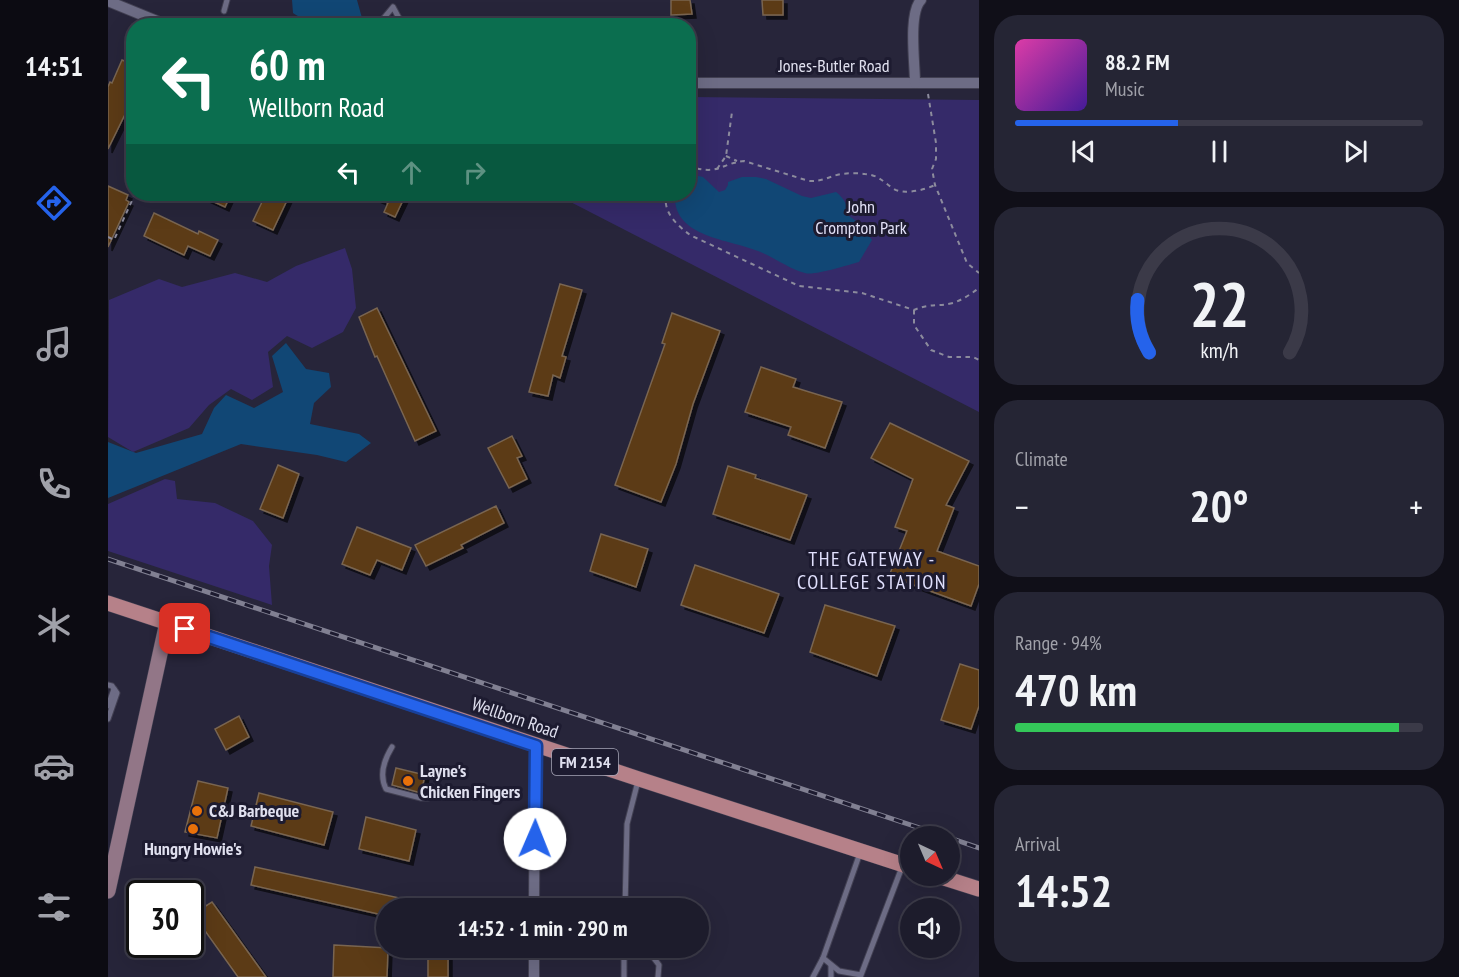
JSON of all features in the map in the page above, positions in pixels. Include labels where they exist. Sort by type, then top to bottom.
[{"type":"main road","name":"Wellborn Road","points":[[108,603],[536,746],[900,864]]},
{"type":"main road","points":[[109,882],[112,859],[167,622]]},
{"type":"main road","points":[[960,883],[979,889]]},
{"type":"street","points":[[915,83],[914,16],[917,3],[921,0]]},
{"type":"street","points":[[108,2],[149,18]]},
{"type":"street","name":"Jones-Butler Road","points":[[696,83],[979,83]]},
{"type":"street","points":[[534,898],[536,746]]},
{"type":"street","points":[[534,958],[534,977]]},
{"type":"lane","points":[[224,10],[227,0]]},
{"type":"lane","points":[[384,18],[393,7],[399,18]]},
{"type":"lane","points":[[108,684],[117,693],[108,719]]},
{"type":"lane","points":[[108,706],[114,689]]},
{"type":"lane","points":[[392,747],[386,756],[383,768],[382,780],[386,789],[428,798]]},
{"type":"lane","points":[[625,898],[627,824],[639,779]]},
{"type":"lane","points":[[813,977],[823,958],[860,851]]},
{"type":"lane","points":[[823,958],[839,971],[860,976],[900,882]]},
{"type":"lane","points":[[624,958],[624,977]]},
{"type":"lane","points":[[654,958],[659,965],[658,977]]},
{"type":"lane","points":[[831,965],[831,977]]},
{"type":"path","points":[[928,82],[928,104],[932,112],[936,143],[936,159],[932,169],[935,185],[967,263],[979,273]]},
{"type":"path","points":[[716,170],[726,156],[732,112]]},
{"type":"path","points":[[726,156],[737,162]]},
{"type":"path","points":[[696,169],[716,170],[737,162],[750,162],[809,181],[818,182],[843,174],[861,173],[882,178],[892,188],[902,192],[935,185]]},
{"type":"path","points":[[108,237],[114,240],[132,201]]},
{"type":"path","points":[[667,201],[670,214],[690,235],[791,283],[809,288],[862,293],[914,310],[930,304],[954,303],[979,288]]},
{"type":"path","points":[[914,310],[914,325],[931,350],[949,357],[973,357],[979,360]]},
{"type":"green space","name":"John Crompton Park","points":[[696,97],[979,100],[979,412],[569,201],[696,201]]},
{"type":"green space","points":[[345,248],[352,269],[356,308],[343,332],[312,348],[287,336],[268,352],[273,387],[252,400],[231,389],[209,405],[189,428],[133,452],[108,437],[109,300],[159,279],[182,287],[235,273],[267,282],[296,266]]},
{"type":"green space","points":[[165,479],[175,481],[177,499],[215,503],[253,521],[272,545],[269,566],[272,605],[108,551],[108,504]]},
{"type":"water","points":[[292,0],[357,0],[362,18],[306,18],[293,13]]},
{"type":"water","points":[[696,176],[703,177],[719,192],[725,190],[728,182],[742,177],[756,177],[811,198],[836,192],[845,202],[849,216],[859,223],[872,240],[859,262],[809,274],[758,251],[704,234],[692,228],[682,219],[676,208],[676,201],[696,201]]},
{"type":"water","points":[[286,343],[306,369],[329,373],[331,387],[314,403],[310,424],[359,434],[371,443],[346,462],[317,455],[241,444],[108,498],[108,442],[136,453],[202,434],[214,408],[226,395],[254,408],[283,392],[272,356]]},
{"type":"building","points":[[671,0],[690,0],[692,14],[671,15]]},
{"type":"building","points":[[762,0],[783,0],[783,15],[763,15]]},
{"type":"building","points":[[122,60],[126,62],[126,112],[108,149],[108,87],[110,82],[112,83]]},
{"type":"building","points":[[108,186],[126,194],[126,201],[129,202],[108,247]]},
{"type":"building","points":[[212,201],[228,201],[225,207]]},
{"type":"building","points":[[263,201],[287,201],[273,230],[253,221]]},
{"type":"building","points":[[383,201],[403,201],[395,217],[384,212],[388,203]]},
{"type":"building","points":[[154,213],[198,234],[199,231],[218,240],[210,256],[188,246],[184,255],[144,236]]},
{"type":"building","points":[[560,284],[582,290],[562,356],[566,357],[560,378],[553,375],[548,396],[529,392]]},
{"type":"building","points":[[377,308],[436,431],[415,441],[377,356],[375,357],[359,317]]},
{"type":"building","points":[[672,313],[720,331],[661,502],[615,485],[665,344],[662,343]]},
{"type":"building","points":[[761,367],[796,379],[793,387],[842,402],[825,448],[788,435],[791,427],[745,412]]},
{"type":"building","points":[[890,423],[969,461],[946,505],[954,508],[937,551],[979,566],[979,584],[971,606],[889,576],[907,531],[895,527],[913,479],[871,458]]},
{"type":"building","points":[[512,436],[522,456],[517,458],[527,479],[509,488],[488,448]]},
{"type":"building","points":[[278,465],[299,474],[283,518],[260,509]]},
{"type":"building","points":[[728,466],[756,475],[755,478],[807,495],[790,540],[713,514]]},
{"type":"building","points":[[496,506],[504,523],[461,545],[463,548],[426,566],[415,545]]},
{"type":"building","points":[[357,527],[411,548],[402,570],[377,560],[370,575],[342,564]]},
{"type":"building","points":[[601,534],[648,549],[636,587],[590,571]]},
{"type":"building","points":[[695,565],[779,594],[764,633],[681,605]]},
{"type":"building","points":[[825,605],[895,626],[877,676],[810,652]]},
{"type":"building","points":[[960,664],[979,670],[979,706],[971,729],[941,720]]},
{"type":"building","points":[[239,716],[249,737],[226,750],[215,729]]},
{"type":"building","name":"Layne's Chicken Fingers","points":[[396,768],[425,775],[421,793],[392,785]]},
{"type":"building","points":[[198,781],[228,788],[217,838],[185,832]]},
{"type":"building","points":[[259,793],[333,812],[324,845],[251,826]]},
{"type":"building","points":[[366,817],[416,830],[409,861],[359,849]]},
{"type":"building","points":[[255,867],[399,898],[376,898],[376,913],[251,885]]},
{"type":"building","points":[[212,902],[266,977],[238,977],[204,929],[204,907]]},
{"type":"building","points":[[334,945],[376,947],[376,958],[388,958],[387,977],[333,977]]},
{"type":"building","points":[[428,958],[448,958],[448,977],[428,977]]},
{"type":"railway","points":[[108,559],[914,826]]},
{"type":"railway","points":[[960,841],[979,848]]},
{"type":"place","name":"Layne's Chicken Fingers","points":[[408,781]]},
{"type":"place","name":"C&J Barbeque","points":[[197,811]]},
{"type":"place","name":"Hungry Howie's","points":[[193,829]]},
{"type":"district","name":"THE GATEWAY - COLLEGE STATION","points":[[872,570]]},
{"type":"route","points":[[185,629],[536,746],[535,839]]}]
